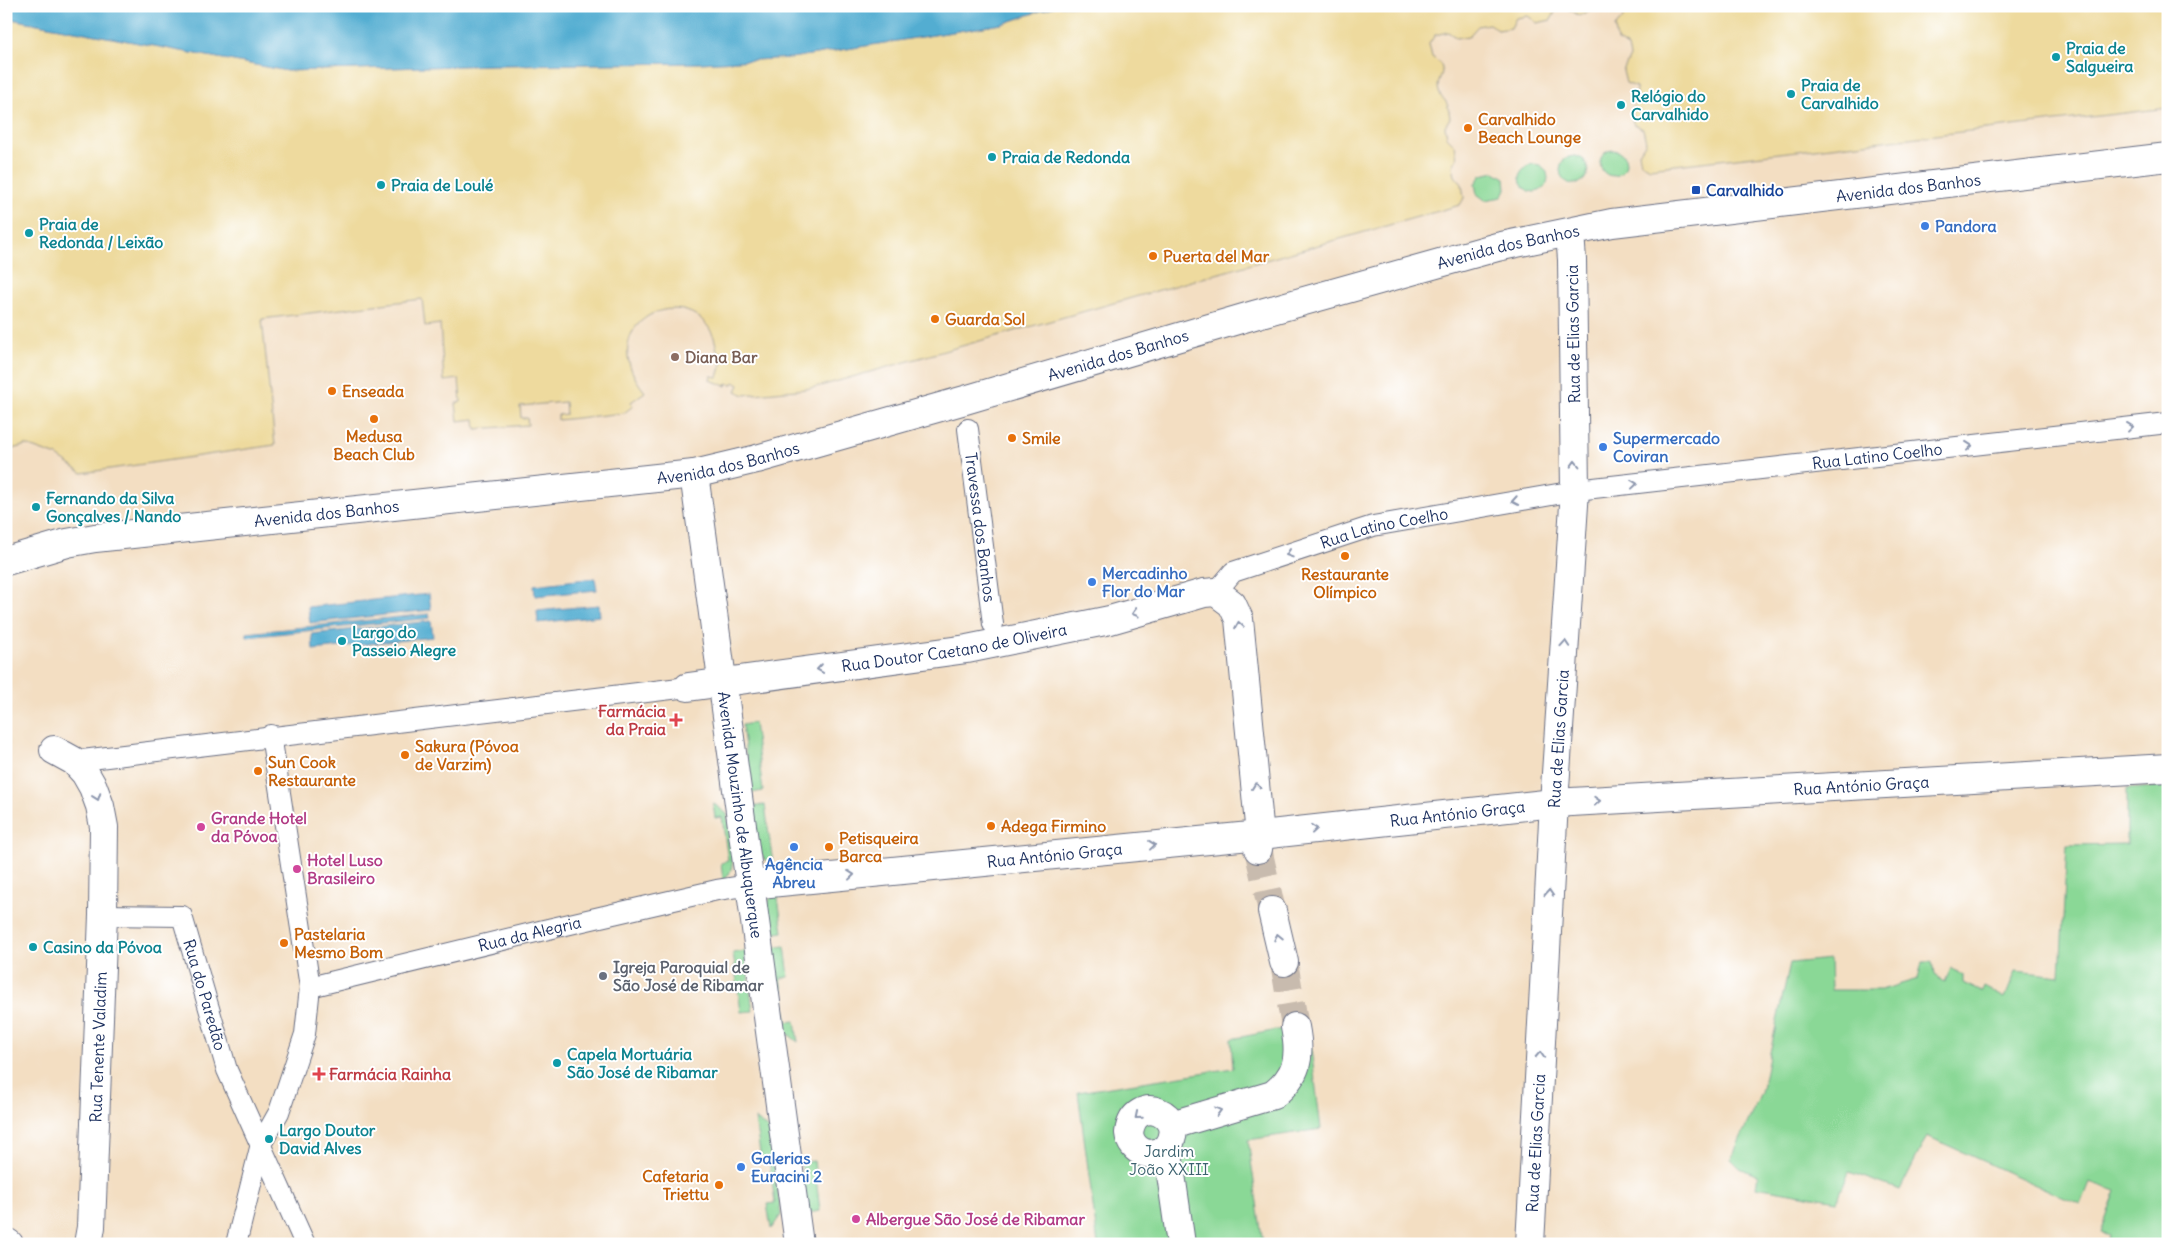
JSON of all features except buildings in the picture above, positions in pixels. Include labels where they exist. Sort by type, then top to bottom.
[{"type":"street","name":"Avenida dos Banhos","points":[[6,561],[67,543],[95,538],[694,474],[965,400],[1254,315],[1478,252],[1612,223],[2168,157]]},
{"type":"street","name":"Rua de Elias Garcia","points":[[1530,1244],[1554,803],[1575,490],[1570,233]]},
{"type":"street","name":"Rua Latino Coelho","points":[[1585,489],[2168,423]]},
{"type":"street","name":"Travessa dos Banhos","points":[[968,430],[994,624]]},
{"type":"street","name":"Avenida Mouzinho de Albuquerque","points":[[694,474],[799,1244]]},
{"type":"street","name":"Rua Latino Coelho","points":[[1216,592],[1233,572],[1373,526],[1563,492]]},
{"type":"street","name":"Avenida dos Banhos","points":[[6,544],[67,543]]},
{"type":"street","name":"Rua Doutor Caetano de Oliveira","points":[[688,687],[967,649],[1110,620],[1216,592]]},
{"type":"street","points":[[1216,592],[1232,604],[1238,619],[1259,842]]},
{"type":"street","points":[[64,755],[221,744],[271,735],[688,687]]},
{"type":"street","points":[[236,1244],[261,1144],[279,1112],[305,1034],[310,986],[271,735]]},
{"type":"street","name":"Rua Tenente Valadim","points":[[64,755],[85,773],[93,786],[100,806],[104,827],[103,915],[91,1227],[88,1244]]},
{"type":"street","name":"Rua António Graça","points":[[750,885],[1259,842],[1554,803],[2168,768]]},
{"type":"street","name":"Rua da Alegria","points":[[310,986],[717,890],[750,885]]},
{"type":"street","points":[[1272,911],[1284,962]]},
{"type":"street","name":"Rua do Paredão","points":[[103,915],[182,916],[227,1070],[261,1144]]},
{"type":"street","points":[[1181,1244],[1170,1136],[1272,1095],[1284,1086],[1292,1075],[1297,1061],[1299,1048],[1295,1027]]},
{"type":"street","points":[[261,1144],[305,1244]]},
{"type":"green space","points":[[1613,150],[1623,153],[1626,163],[1623,173],[1613,176],[1603,173],[1600,163],[1603,153]]},
{"type":"green space","points":[[1574,156],[1584,160],[1588,170],[1584,180],[1574,184],[1564,180],[1560,170],[1564,160]]},
{"type":"green space","points":[[1534,164],[1544,168],[1548,178],[1544,188],[1534,192],[1524,188],[1520,178],[1524,168]]},
{"type":"green space","points":[[1495,172],[1505,178],[1506,189],[1502,197],[1485,200],[1477,194],[1475,184],[1481,175]]},
{"type":"green space","points":[[754,723],[763,791],[751,793],[742,725]]},
{"type":"green space","points":[[2168,786],[2168,1244],[2107,1244],[2109,1235],[2101,1232],[2116,1191],[2089,1182],[2080,1205],[1927,1136],[1900,1190],[1849,1172],[1837,1201],[1756,1187],[1758,1176],[1740,1168],[1731,1159],[1761,1093],[1790,963],[1830,959],[1831,990],[1881,990],[1918,979],[1922,962],[1932,962],[1934,975],[1945,982],[1951,968],[1963,975],[1963,983],[1982,992],[1984,987],[2005,998],[2016,971],[2060,976],[2067,845],[2127,844],[2127,789]]},
{"type":"green space","points":[[713,803],[727,814],[731,840],[732,868],[723,880],[721,863],[728,861],[722,817],[715,818]]},
{"type":"green space","points":[[765,805],[773,864],[766,861],[758,848],[756,840],[753,806]]},
{"type":"green space","points":[[777,891],[783,932],[770,934],[767,911],[769,900]]},
{"type":"green space","points":[[785,946],[789,977],[781,978],[787,1022],[795,1021],[798,1042],[784,1031],[772,948]]},
{"type":"green space","points":[[745,951],[753,1011],[741,1012],[733,953]]},
{"type":"green space","name":"Jardim João XXIII","points":[[1308,1024],[1321,1129],[1248,1140],[1263,1244],[1098,1244],[1078,1092],[1233,1068],[1231,1039]]},
{"type":"green space","points":[[755,1119],[770,1130],[781,1215],[771,1229],[767,1204],[775,1203],[769,1159],[761,1160]]},
{"type":"green space","points":[[814,1161],[820,1211],[808,1213],[801,1162]]},
{"type":"sand","points":[[1055,6],[1593,6],[1589,12],[1578,15],[1567,8],[1556,10],[1551,20],[1537,23],[1528,16],[1516,18],[1511,28],[1498,30],[1489,24],[1478,26],[1469,36],[1457,38],[1448,32],[1435,35],[1429,44],[1432,57],[1438,62],[1442,70],[1438,86],[1440,94],[1449,110],[1450,118],[1445,126],[1447,137],[1455,145],[1457,158],[1453,166],[1455,176],[1462,184],[1464,198],[1460,205],[824,385],[806,389],[744,395],[736,391],[739,385],[734,382],[732,385],[727,383],[726,386],[710,380],[711,376],[718,377],[725,354],[717,351],[712,333],[699,317],[682,310],[664,310],[647,317],[634,329],[628,346],[631,368],[645,392],[631,402],[633,406],[624,413],[558,420],[558,415],[566,414],[565,402],[520,406],[521,418],[527,418],[528,425],[476,429],[475,419],[458,421],[456,403],[461,402],[459,379],[444,381],[440,324],[425,326],[422,299],[262,319],[275,445],[82,473],[57,456],[26,445],[6,451],[6,18],[287,71],[493,65],[700,63],[791,58],[1002,24]]},
{"type":"sand","name":"Praia de Carvalhido","points":[[1621,6],[2168,6],[2168,108],[1650,168],[1641,163],[1639,153],[1646,142],[1643,129],[1633,123],[1631,110],[1638,101],[1636,87],[1626,83],[1623,71],[1630,57],[1628,47],[1617,41],[1615,27],[1623,18]]},
{"type":"water","points":[[6,6],[1055,6],[1002,24],[791,58],[700,63],[493,65],[287,71],[6,18]]},
{"type":"water","points":[[595,578],[597,590],[535,596],[534,585]]},
{"type":"water","points":[[429,594],[431,610],[310,623],[308,607]]},
{"type":"water","points":[[599,605],[600,616],[538,623],[537,611]]},
{"type":"water","points":[[429,614],[430,618],[247,637],[247,633]]},
{"type":"water","points":[[431,621],[433,637],[313,650],[312,634]]},
{"type":"tunnel","points":[[1258,849],[1272,911]]},
{"type":"tunnel","points":[[1284,962],[1295,1027]]},
{"type":"place","name":"Praia de Salgueira","points":[[2056,57]]},
{"type":"place","name":"Praia de Carvalhido","points":[[1791,94]]},
{"type":"place","name":"Relógio do Carvalhido","points":[[1621,105]]},
{"type":"place","name":"Carvalhido Beach Lounge","points":[[1468,128]]},
{"type":"place","name":"Praia de Redonda","points":[[992,157]]},
{"type":"place","name":"Praia de Loulé","points":[[381,185]]},
{"type":"place","name":"Carvalhido","points":[[1696,190]]},
{"type":"place","name":"Pandora","points":[[1925,226]]},
{"type":"place","name":"Praia de Redonda / Leixão","points":[[29,233]]},
{"type":"place","name":"Puerta del Mar","points":[[1153,256]]},
{"type":"place","name":"Guarda Sol","points":[[935,319]]},
{"type":"place","name":"Diana Bar","points":[[675,357]]},
{"type":"place","name":"Enseada","points":[[332,391]]},
{"type":"place","name":"Medusa Beach Club","points":[[374,419]]},
{"type":"place","name":"Smile","points":[[1012,438]]},
{"type":"place","name":"Supermercado Coviran","points":[[1603,447]]},
{"type":"place","name":"Fernando da Silva Gonçalves / Nando","points":[[36,507]]},
{"type":"place","name":"Restaurante Olímpico","points":[[1345,556]]},
{"type":"place","name":"Mercadinho Flor do Mar","points":[[1092,582]]},
{"type":"place","name":"Largo do Passeio Alegre","points":[[342,641]]},
{"type":"place","name":"Farmácia da Praia","points":[[676,720]]},
{"type":"place","name":"Sakura (Póvoa de Varzim)","points":[[405,755]]},
{"type":"place","name":"Sun Cook Restaurante","points":[[258,771]]},
{"type":"place","name":"Adega Firmino","points":[[991,826]]},
{"type":"place","name":"Grande Hotel da Póvoa","points":[[201,827]]},
{"type":"place","name":"Agência Abreu","points":[[794,847]]},
{"type":"place","name":"Petisqueira Barca","points":[[829,847]]},
{"type":"place","name":"Hotel Luso Brasileiro","points":[[297,869]]},
{"type":"place","name":"Pastelaria Mesmo Bom","points":[[284,943]]},
{"type":"place","name":"Casino da Póvoa","points":[[33,947]]},
{"type":"place","name":"Igreja Paroquial de São José de Ribamar","points":[[603,976]]},
{"type":"place","name":"Capela Mortuária São José de Ribamar","points":[[557,1063]]},
{"type":"place","name":"Farmácia Rainha","points":[[319,1074]]},
{"type":"place","name":"Largo Doutor David Alves","points":[[269,1139]]},
{"type":"place","name":"Galerias Euracini 2","points":[[741,1167]]},
{"type":"place","name":"Cafetaria Triettu","points":[[719,1185]]},
{"type":"place","name":"Albergue São José de Ribamar","points":[[856,1219]]}]
